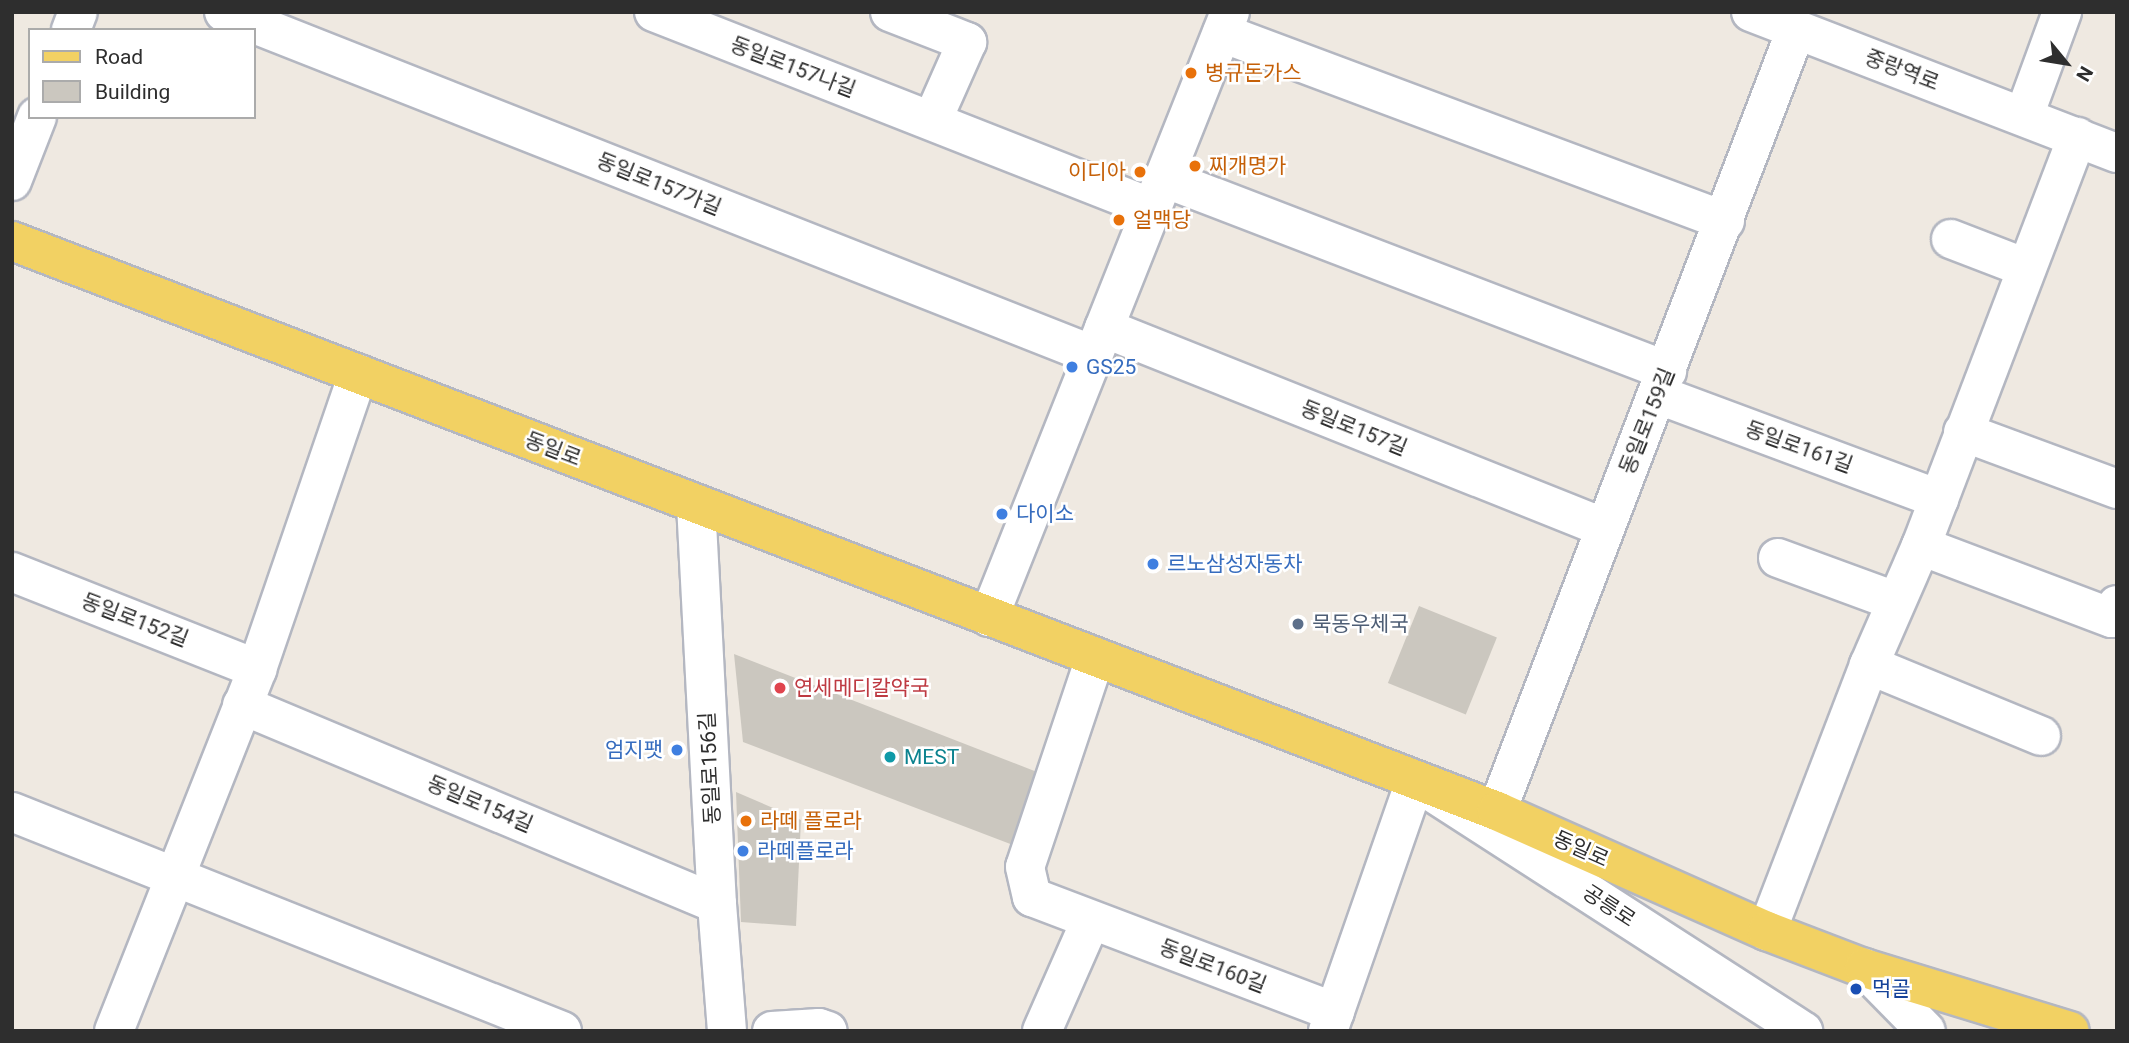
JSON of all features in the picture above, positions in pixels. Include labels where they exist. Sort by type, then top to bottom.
[{"type":"main road","name":"동일로","points":[[12,241],[1497,811],[1767,931],[1864,968],[2070,1031]]},
{"type":"street","name":"동일로157가길","points":[[224,12],[1099,342]]},
{"type":"street","name":"동일로157나길","points":[[654,12],[932,121],[1158,193]]},
{"type":"street","points":[[890,12],[967,42],[932,121]]},
{"type":"street","points":[[2024,116],[2062,12]]},
{"type":"street","name":"중랑역로","points":[[1778,20],[2117,153]]},
{"type":"street","name":"동일로159길","points":[[1497,811],[1725,221],[1778,20]]},
{"type":"street","points":[[989,617],[1226,23],[1725,221]]},
{"type":"street","points":[[12,181],[36,119]]},
{"type":"street","points":[[1767,931],[1869,665],[1921,546],[2077,137]]},
{"type":"street","points":[[1158,193],[1663,383]]},
{"type":"street","points":[[1951,239],[2026,268]]},
{"type":"street","name":"동일로157길","points":[[1099,342],[1605,528]]},
{"type":"street","points":[[114,1031],[257,669],[358,374]]},
{"type":"street","name":"동일로161길","points":[[1663,383],[1939,499]]},
{"type":"street","points":[[1963,432],[2117,489]]},
{"type":"street","name":"동일로156길","points":[[696,504],[717,904],[727,1031]]},
{"type":"street","points":[[1921,546],[2114,612]]},
{"type":"street","points":[[1778,558],[1895,601]]},
{"type":"street","name":"동일로152길","points":[[12,572],[257,669]]},
{"type":"street","name":"동일로160길","points":[[1095,658],[1026,867],[1032,897],[1331,1021],[1415,781]]},
{"type":"street","points":[[1869,665],[2041,736]]},
{"type":"street","name":"동일로154길","points":[[242,705],[717,904]]},
{"type":"street","name":"공릉로","points":[[1415,781],[1803,1031]]},
{"type":"street","points":[[12,811],[176,874],[562,1031]]},
{"type":"street","points":[[1042,1031],[1091,920]]},
{"type":"street","points":[[1864,968],[1926,1031]]},
{"type":"street","points":[[772,1031],[819,1028],[828,1031]]},
{"type":"building","points":[[1419,606],[1497,637],[1466,714],[1388,683]]},
{"type":"building","name":"MEST","points":[[734,654],[1037,772],[1013,845],[743,742]]},
{"type":"building","points":[[736,792],[801,820],[796,926],[741,922]]},
{"type":"place","name":"병규돈가스","points":[[1191,73]]},
{"type":"place","name":"찌개명가","points":[[1195,166]]},
{"type":"place","name":"이디아","points":[[1140,172]]},
{"type":"place","name":"얼맥당","points":[[1119,220]]},
{"type":"place","name":"GS25","points":[[1072,367]]},
{"type":"place","name":"다이소","points":[[1002,514]]},
{"type":"place","name":"르노삼성자동차","points":[[1153,564]]},
{"type":"place","name":"묵동우체국","points":[[1298,624]]},
{"type":"place","name":"연세메디칼약국","points":[[780,688]]},
{"type":"place","name":"엄지팻","points":[[677,750]]},
{"type":"place","name":"MEST","points":[[890,757]]},
{"type":"place","name":"라떼 플로라","points":[[746,821]]},
{"type":"place","name":"라떼플로라","points":[[743,851]]},
{"type":"place","name":"먹골","points":[[1856,989]]}]
